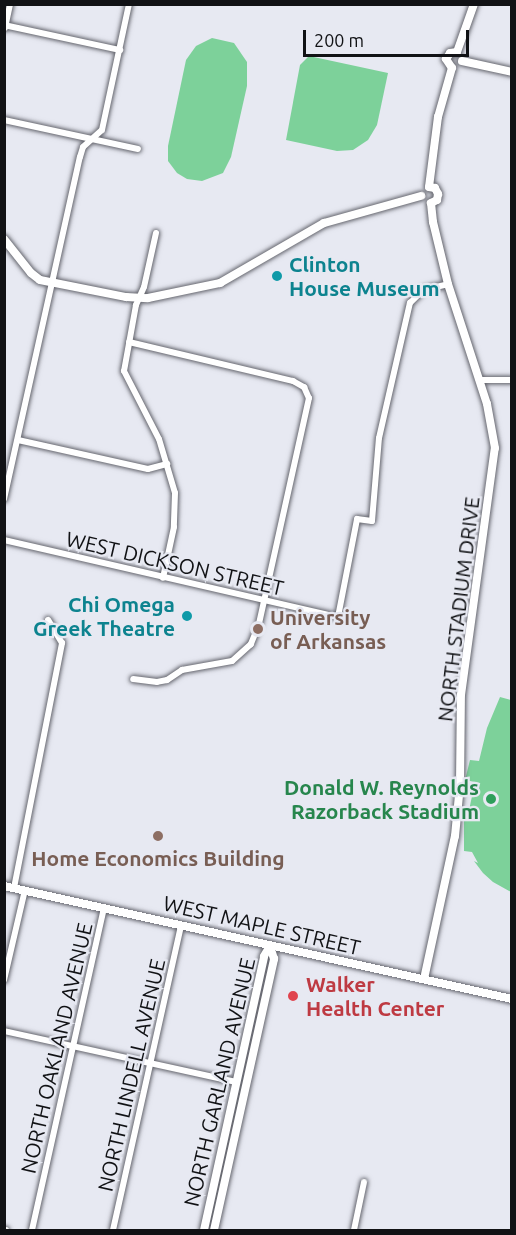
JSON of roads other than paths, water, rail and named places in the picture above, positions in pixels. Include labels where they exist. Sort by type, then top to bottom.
[{"type":"street","points":[[10,4],[5,26],[120,50]]},
{"type":"street","points":[[4,499],[80,157],[83,147],[102,130],[129,4]]},
{"type":"street","points":[[474,4],[457,52],[462,61],[512,72]]},
{"type":"street","points":[[429,187],[438,117],[452,68],[446,59],[450,53],[457,52]]},
{"type":"street","points":[[452,68],[460,66],[462,61]]},
{"type":"street","points":[[4,120],[138,149]]},
{"type":"street","points":[[429,187],[435,188],[438,194],[436,200],[431,203],[425,202],[421,196],[423,190],[429,187]]},
{"type":"street","points":[[4,239],[31,273],[40,280],[139,299],[220,283],[324,223],[421,196]]},
{"type":"street","name":"NORTH STADIUM DRIVE","points":[[424,979],[455,836],[460,785],[461,695],[494,466],[492,429],[448,284],[433,222],[431,203]]},
{"type":"street","points":[[156,233],[124,371],[149,416],[167,464],[176,507],[163,578]]},
{"type":"street","name":"WEST DICKSON STREET","points":[[4,540],[338,617],[357,519],[372,521],[379,438],[410,303],[418,292],[448,284]]},
{"type":"street","points":[[129,342],[298,383],[306,390],[309,403],[264,600],[251,644],[232,661],[182,670],[167,680],[157,682],[133,679]]},
{"type":"street","points":[[479,380],[512,381]]},
{"type":"street","points":[[18,440],[148,469],[167,464]]},
{"type":"street","points":[[14,888],[62,643],[48,620]]},
{"type":"street","name":"WEST MAPLE STREET","points":[[4,886],[512,999]]},
{"type":"street","points":[[4,980],[25,890]]},
{"type":"street","name":"NORTH OAKLAND AVENUE","points":[[32,1230],[104,908]]},
{"type":"street","name":"NORTH LINDELL AVENUE","points":[[113,1230],[181,926]]},
{"type":"street","name":"NORTH GARLAND AVENUE","points":[[204,1230],[264,956],[270,946]]},
{"type":"street","name":"NORTH GARLAND AVENUE","points":[[214,1230],[274,959],[270,946]]},
{"type":"street","points":[[4,1031],[235,1082]]},
{"type":"street","points":[[354,1230],[364,1182]]},
{"type":"place","name":"Clinton House Museum","points":[[277,276]]},
{"type":"place","name":"Chi Omega Greek Theatre","points":[[187,616]]},
{"type":"place","name":"University of Arkansas","points":[[258,629]]},
{"type":"place","name":"Donald W. Reynolds Razorback Stadium","points":[[491,799]]},
{"type":"place","name":"Home Economics Building","points":[[158,836]]},
{"type":"place","name":"Walker Health Center","points":[[293,996]]}]
